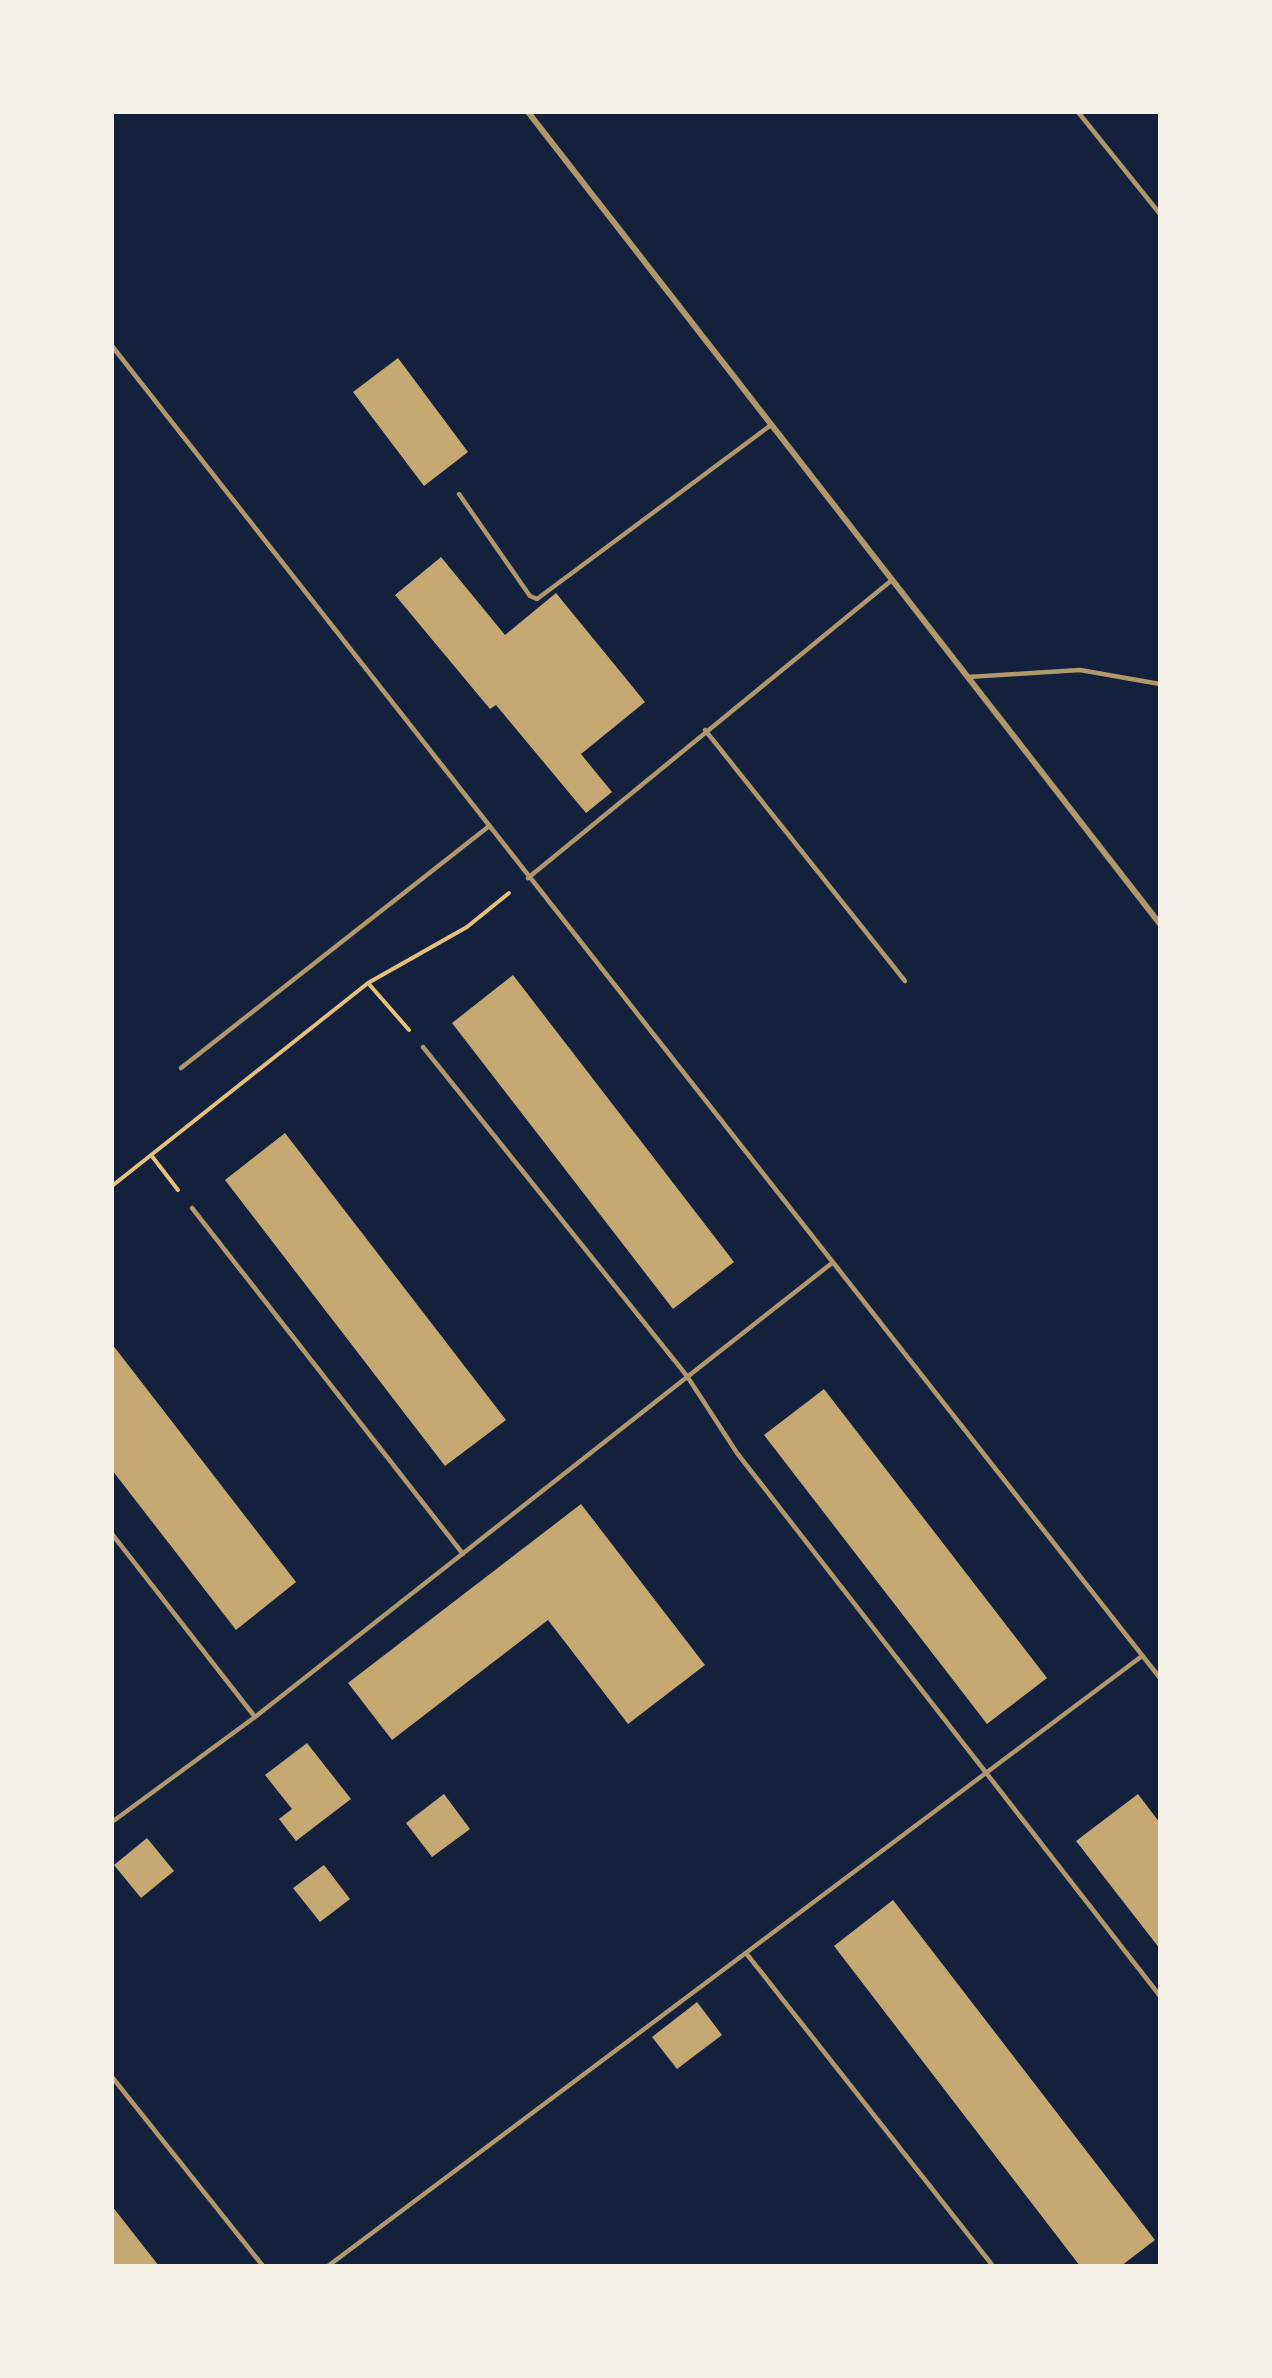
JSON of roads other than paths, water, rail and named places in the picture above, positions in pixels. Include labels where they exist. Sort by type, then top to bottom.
[{"type":"street","points":[[528,112],[1160,924]]},
{"type":"lane","points":[[1078,112],[1160,214]]},
{"type":"lane","points":[[112,346],[528,878],[1160,1678]]},
{"type":"lane","points":[[459,494],[530,596],[537,599],[771,425]]},
{"type":"lane","points":[[528,878],[705,730],[892,580]]},
{"type":"lane","points":[[968,677],[1080,670],[1160,684]]},
{"type":"lane","points":[[705,730],[905,981]]},
{"type":"lane","points":[[181,1068],[488,827]]},
{"type":"lane","points":[[423,1047],[687,1376],[737,1453],[1160,1996]]},
{"type":"lane","points":[[192,1208],[462,1554]]},
{"type":"lane","points":[[112,1822],[255,1717],[832,1263]]},
{"type":"lane","points":[[112,1534],[255,1717]]},
{"type":"lane","points":[[328,2265],[1142,1656]]},
{"type":"lane","points":[[746,1953],[993,2265]]},
{"type":"lane","points":[[112,2077],[263,2265]]}]
